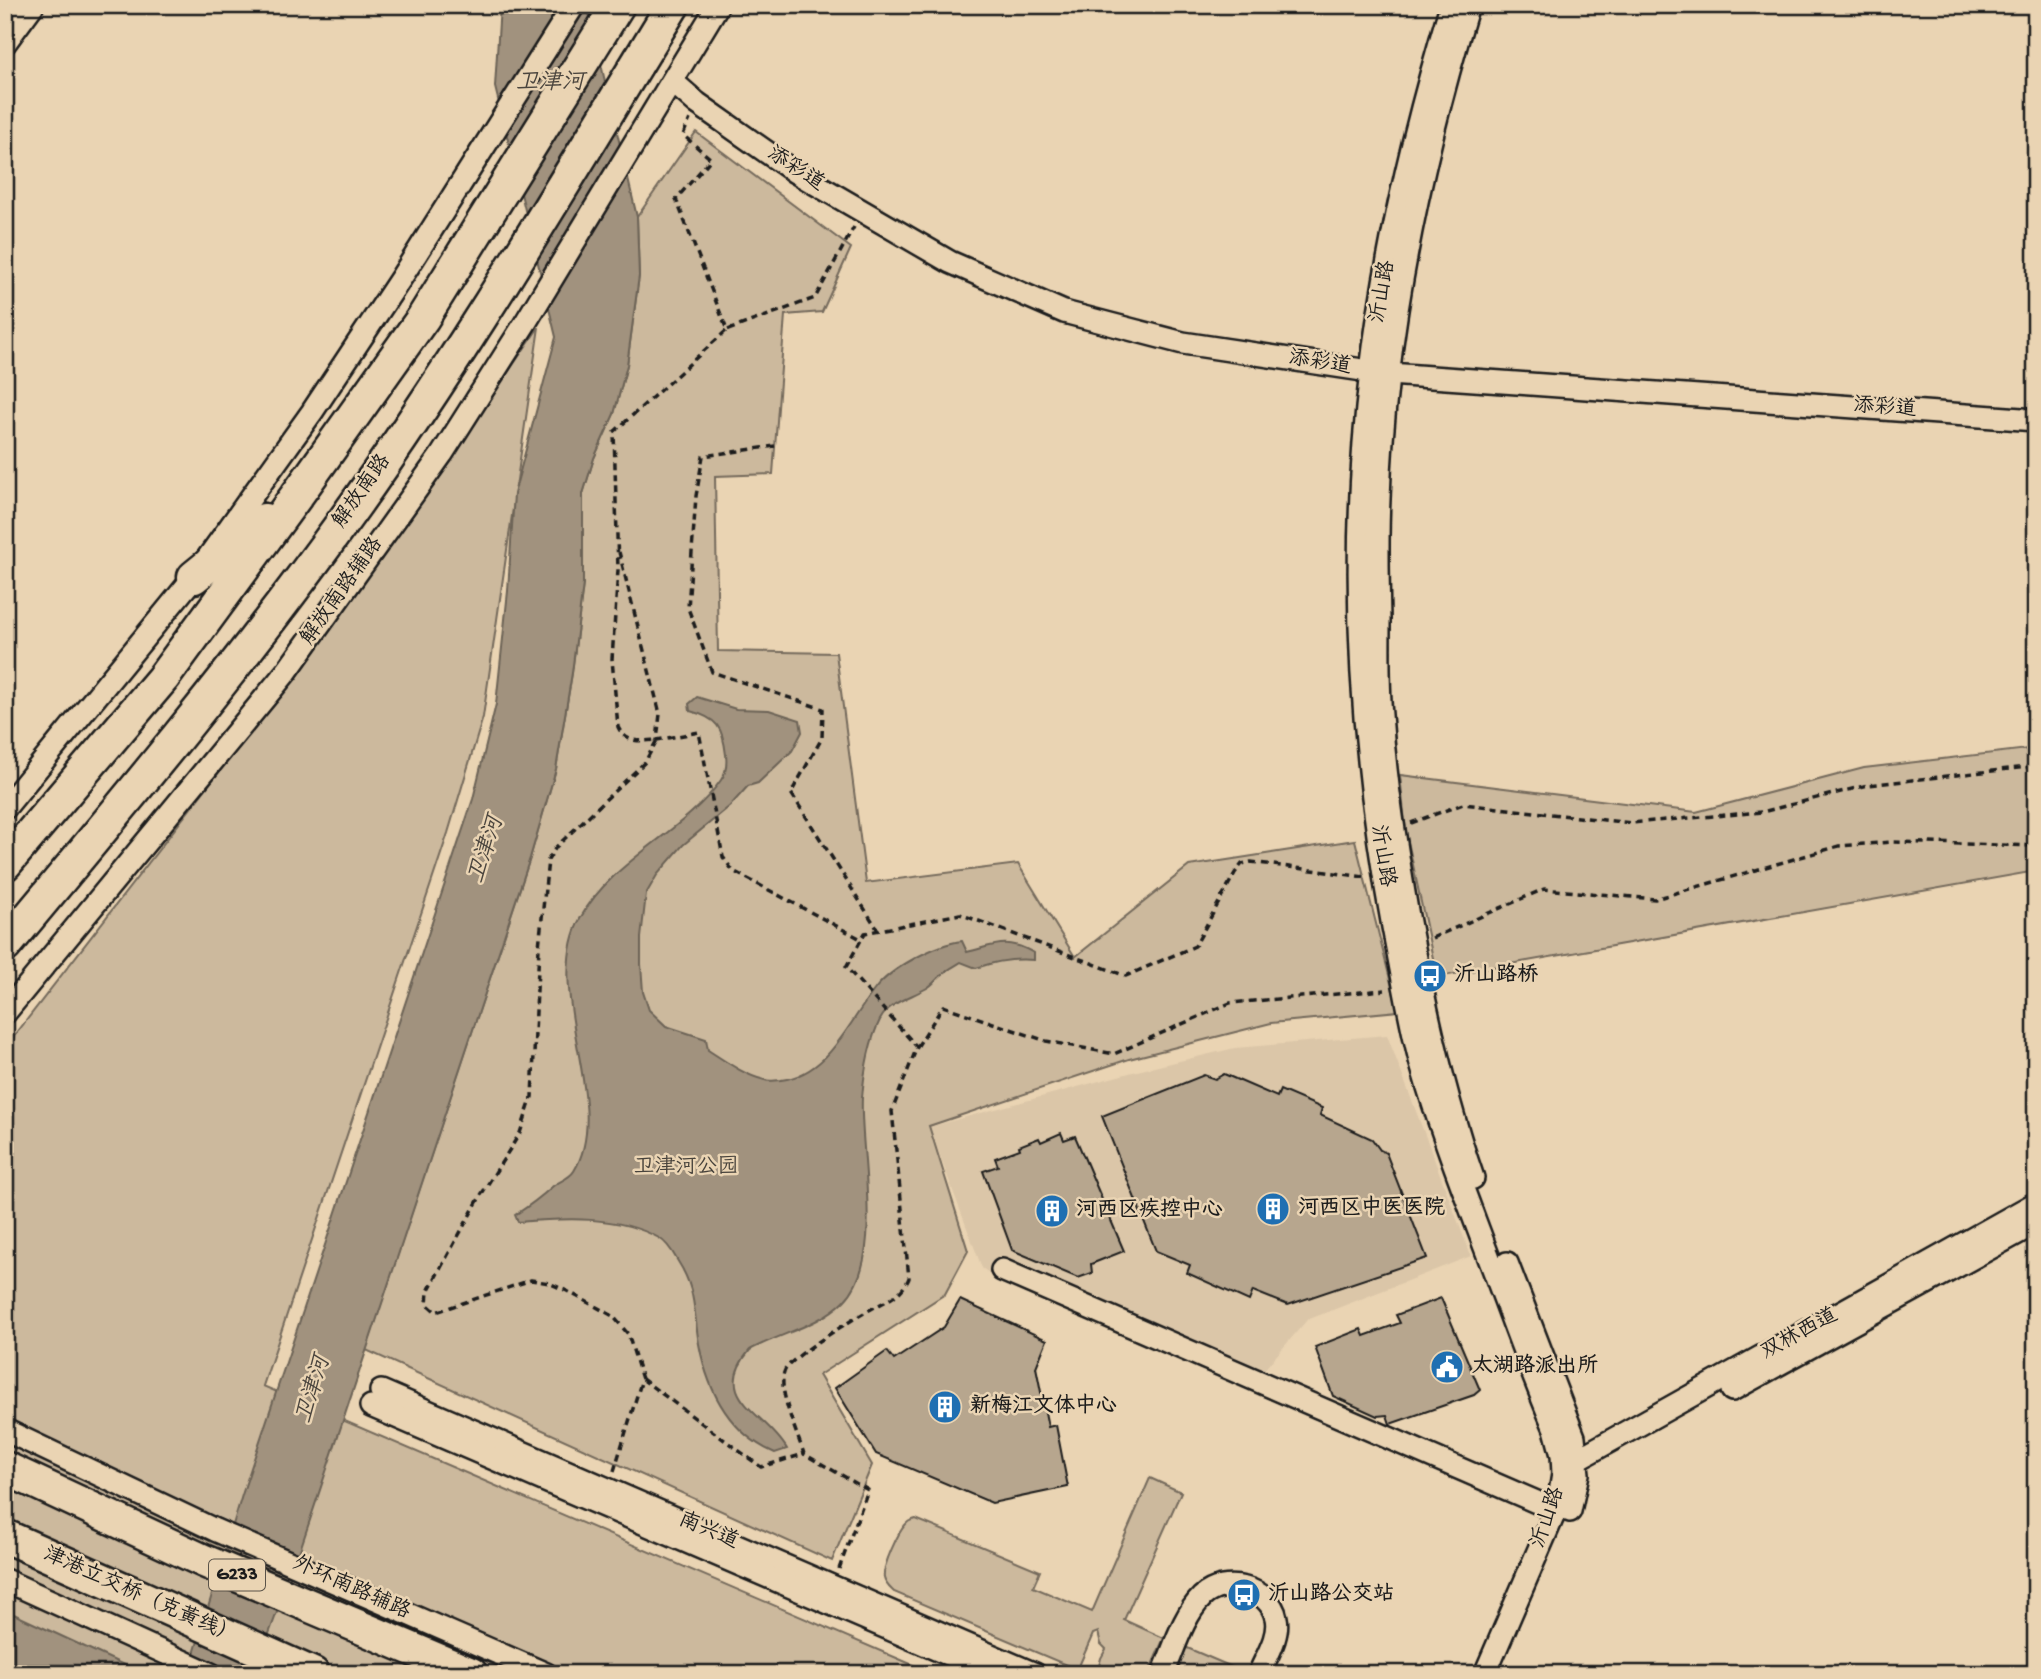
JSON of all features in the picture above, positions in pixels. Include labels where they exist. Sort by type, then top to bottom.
[{"type":"highway","points":[[5,864],[163,678],[300,491],[423,318],[618,5]]},
{"type":"highway","name":"解放南路","points":[[5,946],[212,695],[346,519],[462,348],[673,5]]},
{"type":"highway","points":[[194,577],[300,491]]},
{"type":"highway","name":"G233","points":[[5,1468],[204,1561],[471,1674]]},
{"type":"highway","name":"津港立交桥（克黄线）","points":[[5,1536],[313,1674]]},
{"type":"street","points":[[5,16],[13,5]]},
{"type":"street","points":[[5,43],[33,5]]},
{"type":"street","points":[[5,808],[194,577],[312,412],[573,5]]},
{"type":"street","points":[[673,82],[718,5]]},
{"type":"street","name":"沂山路","points":[[1451,5],[1432,71],[1398,216],[1380,373],[1380,712],[1393,830],[1435,1044],[1464,1150],[1574,1437],[1568,1514],[1500,1674]]},
{"type":"street","name":"沂山路","points":[[1468,5],[1450,65],[1416,204],[1363,458],[1360,592],[1371,785],[1384,879],[1420,1059],[1435,1112],[1570,1467],[1548,1530],[1485,1674]]},
{"type":"street","name":"添彩道","points":[[673,82],[697,103],[795,172],[950,262],[1064,312],[1183,343],[1380,373],[2036,420]]},
{"type":"street","name":"解放南路辅路","points":[[5,1013],[286,671],[442,454],[673,82]]},
{"type":"street","name":"双林西道","points":[[1570,1467],[2036,1203]]},
{"type":"street","name":"双林西道","points":[[1570,1467],[2036,1223]]},
{"type":"street","points":[[1002,1270],[1548,1507]]},
{"type":"street","name":"南兴道","points":[[994,1674],[376,1399],[608,1489],[1035,1674]]},
{"type":"street","name":"外环南路辅路","points":[[5,1430],[215,1530],[546,1674]]},
{"type":"street","points":[[5,1580],[211,1674]]},
{"type":"street","points":[[1163,1674],[1195,1605],[1208,1592],[1230,1585],[1240,1586],[1257,1594],[1272,1607],[1276,1615],[1275,1635],[1259,1674]]},
{"type":"path","points":[[697,103],[682,135],[711,159],[676,199],[727,330]]},
{"type":"path","points":[[861,939],[733,871],[723,857],[720,846],[699,732],[657,740],[632,741],[622,735],[618,727],[612,659],[617,546],[614,432],[727,330],[815,298],[862,213]]},
{"type":"path","points":[[775,446],[703,456],[696,496],[688,608],[712,672],[823,709],[822,738],[790,793],[878,930]]},
{"type":"path","points":[[608,1489],[642,1379],[628,1334],[613,1316],[589,1301],[549,1283],[531,1280],[436,1311],[427,1304],[428,1291],[481,1195],[520,1133],[531,1097],[539,947],[548,860],[556,847],[645,762],[657,740],[660,714],[617,546]]},
{"type":"path","points":[[1393,830],[1463,804],[1631,823],[1762,812],[1868,785],[2036,766]]},
{"type":"path","points":[[1414,945],[1544,889],[1655,899],[1839,846],[1893,842],[2036,846]]},
{"type":"path","points":[[917,1047],[846,967],[865,933],[960,914],[1126,976],[1195,946],[1242,864],[1251,862],[1384,879]]},
{"type":"path","points":[[832,1586],[868,1490],[804,1454],[783,1391],[785,1369],[803,1353],[904,1290],[908,1278],[892,1111],[917,1047],[943,1006],[1046,1041],[1114,1054],[1230,1003],[1405,988]]},
{"type":"path","points":[[642,1379],[761,1467],[804,1454]]},
{"type":"shaded area","points":[[1387,1035],[1471,1256],[1307,1320],[1263,1371],[1000,1260],[993,1276],[982,1268],[929,1127],[1133,1072],[1235,1048]]},
{"type":"green space","name":"卫津河公园","points":[[696,132],[851,248],[822,312],[785,315],[773,474],[715,476],[718,651],[836,653],[866,883],[1018,864],[1075,957],[1189,866],[1355,840],[1398,1011],[1271,1023],[1129,1059],[929,1126],[968,1251],[945,1294],[819,1375],[872,1465],[832,1561],[366,1350],[530,858],[556,769],[583,584],[583,494],[594,458],[614,414],[627,365],[639,276],[637,217]]},
{"type":"green space","points":[[539,327],[483,717],[448,833],[263,1386],[934,1674],[5,1674],[5,1048],[349,604]]},
{"type":"green space","points":[[2036,748],[2036,871],[1437,977],[1406,832],[1400,775],[1696,812],[1864,768]]},
{"type":"green space","points":[[1150,1478],[1181,1492],[1124,1620],[1164,1638],[1148,1674],[1097,1674],[1106,1649],[1101,1644],[1098,1632],[1093,1634],[1079,1666],[1071,1667],[894,1592],[885,1580],[885,1566],[895,1542],[907,1523],[916,1519],[1040,1571],[1033,1587],[1092,1612]]},
{"type":"green space","points":[[1185,1647],[1246,1673],[1174,1674]]},
{"type":"water","name":"卫津河","points":[[500,5],[587,5],[637,217],[639,276],[627,365],[614,414],[594,458],[583,494],[583,584],[556,769],[530,858],[299,1553],[254,1674],[188,1674],[242,1495],[473,799],[496,704],[508,591],[514,494],[556,337],[495,87]]},
{"type":"water","points":[[697,697],[736,709],[769,710],[800,720],[802,732],[792,751],[758,783],[748,786],[730,806],[683,845],[657,875],[646,894],[641,938],[643,992],[649,1010],[666,1026],[706,1039],[708,1050],[750,1075],[767,1081],[781,1080],[798,1076],[825,1058],[882,981],[915,958],[962,941],[967,952],[1008,944],[1034,953],[1034,960],[1019,959],[976,968],[961,962],[927,988],[889,1008],[880,1020],[868,1058],[862,1098],[868,1204],[864,1259],[857,1282],[834,1310],[750,1350],[739,1367],[736,1381],[738,1393],[787,1449],[775,1453],[745,1434],[723,1409],[715,1394],[703,1362],[688,1280],[664,1242],[626,1225],[572,1219],[518,1222],[515,1215],[574,1171],[584,1144],[587,1114],[568,979],[571,946],[581,917],[594,897],[611,879],[688,815],[706,798],[724,774],[726,758],[723,737],[717,725],[707,717],[690,711],[689,704]]},
{"type":"water","points":[[5,1610],[124,1665],[128,1674],[5,1674]]},
{"type":"building","name":"河西区中医医院","points":[[1224,1074],[1277,1097],[1280,1090],[1322,1108],[1320,1115],[1372,1139],[1380,1150],[1386,1153],[1427,1258],[1288,1305],[1253,1291],[1249,1301],[1187,1273],[1190,1265],[1156,1251],[1102,1116],[1204,1075],[1215,1079]]},
{"type":"building","name":"河西区疾控中心","points":[[1061,1133],[1064,1140],[1075,1136],[1124,1251],[1091,1264],[1092,1273],[1078,1278],[1012,1250],[983,1171],[998,1166],[995,1158],[1020,1149],[1019,1146],[1039,1138],[1041,1142]]},
{"type":"building","name":"太湖路派出所","points":[[1441,1298],[1480,1390],[1474,1395],[1390,1424],[1387,1415],[1377,1416],[1333,1396],[1315,1347],[1361,1329],[1364,1336],[1400,1323],[1396,1315]]},
{"type":"building","name":"新梅江文体中心","points":[[960,1300],[1047,1340],[1036,1367],[1048,1427],[1056,1425],[1068,1487],[992,1503],[876,1454],[835,1388],[887,1351],[894,1360],[944,1327]]},
{"type":"place","name":"沂山路桥","points":[[1430,976]]},
{"type":"place","name":"河西区中医医院","points":[[1273,1209]]},
{"type":"place","name":"河西区疾控中心","points":[[1052,1211]]},
{"type":"place","name":"太湖路派出所","points":[[1447,1367]]},
{"type":"place","name":"新梅江文体中心","points":[[945,1407]]},
{"type":"place","name":"沂山路公交站","points":[[1244,1595]]}]
